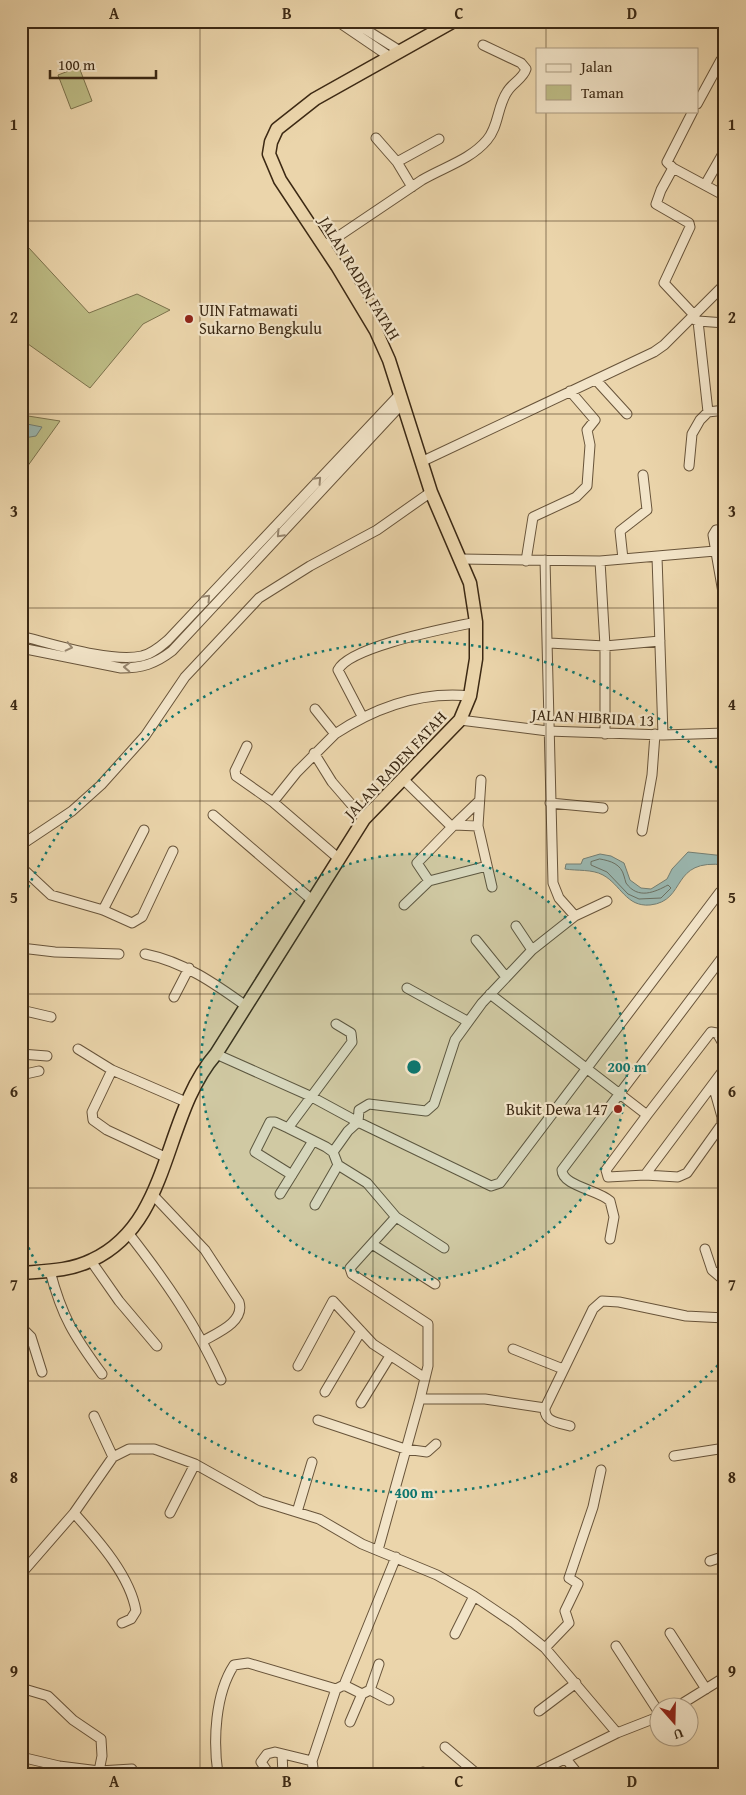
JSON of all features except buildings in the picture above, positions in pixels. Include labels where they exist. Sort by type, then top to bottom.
[{"type":"highway","name":"JALAN RADEN FATAH","points":[[21,1273],[50,1271],[91,1261],[116,1246],[129,1234],[153,1195],[165,1156],[186,1102],[206,1065],[216,1054],[364,819],[460,720],[470,696],[476,660],[476,622],[470,582],[420,462],[390,360],[376,331],[324,246],[276,173],[269,154],[273,135],[285,122],[315,99],[454,21]]},
{"type":"street","points":[[337,21],[395,54]]},
{"type":"street","points":[[352,21],[395,54]]},
{"type":"street","points":[[324,246],[412,187],[476,152],[481,147],[492,133],[501,102],[508,90],[525,72],[525,66],[521,63],[483,45]]},
{"type":"street","points":[[698,102],[721,60],[725,62]]},
{"type":"street","points":[[692,112],[667,162],[673,168],[725,196]]},
{"type":"street","points":[[376,138],[397,162],[412,187]]},
{"type":"street","points":[[397,162],[439,139]]},
{"type":"street","points":[[706,185],[725,150]]},
{"type":"street","points":[[673,168],[656,204],[689,223],[690,227],[664,283],[695,318],[708,412]]},
{"type":"street","points":[[420,462],[654,352],[695,318],[723,288]]},
{"type":"street","points":[[695,318],[725,323]]},
{"type":"street","points":[[596,380],[627,414]]},
{"type":"street","points":[[526,561],[533,517],[576,497],[587,486],[590,445],[586,430],[595,420],[570,391]]},
{"type":"street","points":[[21,636],[84,651],[121,657],[144,656],[152,652],[168,640],[401,400]]},
{"type":"street","points":[[689,466],[692,434],[700,420],[708,412],[725,410]]},
{"type":"street","points":[[21,648],[121,668],[145,666],[160,660],[172,651],[370,431]]},
{"type":"street","points":[[623,559],[620,531],[647,509],[643,475]]},
{"type":"street","points":[[21,845],[72,811],[101,785],[145,736],[185,677],[259,598],[310,566],[377,530],[431,492]]},
{"type":"street","points":[[725,529],[716,530],[713,535],[725,604]]},
{"type":"street","points":[[461,559],[600,561],[715,551]]},
{"type":"street","points":[[642,831],[659,735],[660,641],[657,557]]},
{"type":"street","points":[[545,560],[549,643],[548,732],[554,889],[559,898],[575,916]]},
{"type":"street","points":[[600,561],[605,646],[605,734]]},
{"type":"street","points":[[362,716],[338,670],[344,663],[396,641],[476,622]]},
{"type":"street","points":[[549,643],[605,646],[660,641]]},
{"type":"street","points":[[273,802],[314,753],[335,734],[362,716],[399,702],[417,698],[445,694],[470,696]]},
{"type":"street","points":[[315,709],[335,734]]},
{"type":"street","name":"JALAN HIBRIDA 13","points":[[460,720],[548,732],[659,735],[725,733]]},
{"type":"street","points":[[247,746],[235,774],[273,802],[338,858]]},
{"type":"street","points":[[314,753],[332,782],[364,819]]},
{"type":"street","points":[[402,778],[453,826],[478,826]]},
{"type":"street","points":[[480,780],[478,826],[492,887]]},
{"type":"street","points":[[429,880],[417,863],[418,860],[479,802]]},
{"type":"street","points":[[550,803],[604,808]]},
{"type":"street","points":[[213,815],[312,900]]},
{"type":"street","points":[[103,910],[144,830]]},
{"type":"street","points":[[21,867],[51,894],[103,910],[132,923],[142,917],[173,851]]},
{"type":"street","points":[[404,905],[429,880],[487,866]]},
{"type":"street","points":[[216,1054],[310,1096],[358,1122],[491,1186],[496,1186],[723,891]]},
{"type":"street","points":[[333,1152],[348,1131],[358,1122],[359,1110],[369,1104],[422,1112],[431,1108],[444,1076],[455,1040],[467,1021],[490,994],[532,950],[575,916],[608,901]]},
{"type":"street","points":[[516,926],[532,950]]},
{"type":"street","points":[[476,940],[506,977]]},
{"type":"street","points":[[21,948],[56,952],[118,954]]},
{"type":"street","points":[[145,954],[172,960],[189,968],[246,1006]]},
{"type":"street","points":[[610,1239],[614,1217],[610,1202],[570,1181],[562,1172],[725,954]]},
{"type":"street","points":[[174,997],[189,968]]},
{"type":"street","points":[[407,988],[467,1021]]},
{"type":"street","points":[[490,994],[647,1115]]},
{"type":"street","points":[[21,1010],[51,1017]]},
{"type":"street","points":[[288,1128],[352,1042],[351,1034],[336,1024]]},
{"type":"street","points":[[713,1085],[722,1116],[722,1124],[687,1173],[678,1177],[645,1175],[611,1178],[606,1173],[647,1115],[711,1032],[717,1033],[725,1047]]},
{"type":"street","points":[[78,1049],[112,1070],[186,1102]]},
{"type":"street","points":[[21,1054],[47,1056]]},
{"type":"street","points":[[645,1175],[725,1068]]},
{"type":"street","points":[[112,1070],[92,1112],[93,1120],[102,1127],[165,1156]]},
{"type":"street","points":[[21,1074],[40,1071]]},
{"type":"street","points":[[292,1176],[255,1152],[271,1122],[288,1128],[333,1152],[338,1165],[367,1183],[396,1217],[444,1248]]},
{"type":"street","points":[[280,1194],[313,1141]]},
{"type":"street","points":[[315,1205],[338,1165]]},
{"type":"street","points":[[153,1195],[205,1250],[239,1302],[241,1308],[239,1316],[228,1326],[203,1341]]},
{"type":"street","points":[[378,1550],[428,1366],[428,1324],[352,1274],[350,1268],[396,1217]]},
{"type":"street","points":[[129,1234],[166,1280],[203,1341],[221,1380]]},
{"type":"street","points":[[372,1244],[435,1284]]},
{"type":"street","points":[[705,1249],[712,1270],[725,1281]]},
{"type":"street","points":[[91,1261],[120,1301],[157,1346]]},
{"type":"street","points":[[50,1271],[64,1318],[79,1344],[102,1374]]},
{"type":"street","points":[[298,1366],[333,1300],[373,1344],[425,1378]]},
{"type":"street","points":[[570,1426],[548,1420],[545,1416],[545,1408],[593,1309],[602,1301],[620,1302],[686,1316],[725,1318]]},
{"type":"street","points":[[21,1327],[30,1337],[42,1372]]},
{"type":"street","points":[[325,1392],[361,1331]]},
{"type":"street","points":[[513,1349],[563,1370]]},
{"type":"street","points":[[361,1403],[390,1356]]},
{"type":"street","points":[[420,1399],[484,1399],[545,1408]]},
{"type":"street","points":[[94,1416],[113,1457]]},
{"type":"street","points":[[318,1420],[405,1449],[427,1452],[436,1444]]},
{"type":"street","points":[[674,1456],[725,1448]]},
{"type":"street","points":[[21,1574],[74,1513],[113,1457],[130,1449],[154,1449],[195,1464],[262,1501],[328,1522],[362,1544],[437,1574],[474,1596],[514,1623],[545,1648],[616,1734]]},
{"type":"street","points":[[297,1512],[312,1462]]},
{"type":"street","points":[[170,1513],[195,1464]]},
{"type":"street","points":[[545,1648],[569,1623],[565,1611],[578,1584],[569,1578],[593,1508],[601,1470]]},
{"type":"street","points":[[74,1513],[110,1556],[133,1600],[136,1610],[134,1615],[122,1623]]},
{"type":"street","points":[[710,1562],[725,1556]]},
{"type":"street","points":[[314,1774],[312,1761],[340,1687],[396,1557]]},
{"type":"street","points":[[454,1634],[474,1596]]},
{"type":"street","points":[[670,1633],[706,1690]]},
{"type":"street","points":[[616,1646],[650,1698]]},
{"type":"street","points":[[218,1774],[216,1751],[220,1704],[228,1674],[234,1665],[248,1663],[366,1692],[389,1700]]},
{"type":"street","points":[[350,1722],[379,1664]]},
{"type":"street","points":[[692,1698],[724,1678]]},
{"type":"street","points":[[539,1711],[576,1684]]},
{"type":"street","points":[[21,1688],[48,1696],[73,1720],[101,1739],[102,1756],[99,1771]]},
{"type":"street","points":[[534,1774],[616,1734],[648,1721]]},
{"type":"street","points":[[445,1746],[477,1774]]},
{"type":"street","points":[[269,1774],[261,1762],[267,1754],[282,1754],[312,1761]]},
{"type":"street","points":[[282,1754],[283,1774]]},
{"type":"street","points":[[21,1757],[59,1766],[99,1771],[132,1769]]},
{"type":"street","points":[[566,1759],[578,1774]]},
{"type":"green space","points":[[79,67],[92,101],[71,109],[58,75]]},
{"type":"green space","points":[[29,248],[89,313],[137,294],[170,310],[143,324],[90,388],[21,339],[21,252]]},
{"type":"green space","points":[[21,411],[28,416],[60,421],[27,467],[21,466]]},
{"type":"water","points":[[21,423],[42,427],[36,436],[24,438],[21,437]]},
{"type":"water","points":[[688,852],[725,856],[725,865],[707,865],[695,868],[687,874],[670,896],[662,902],[650,905],[635,903],[609,879],[599,873],[565,869],[566,864],[581,864],[583,859],[600,854],[611,856],[624,863],[630,880],[641,888],[651,889],[667,879],[672,869]]},
{"type":"place","name":"UIN Fatmawati Sukarno Bengkulu","points":[[189,319]]},
{"type":"place","name":"Bukit Dewa 147","points":[[618,1109]]}]
